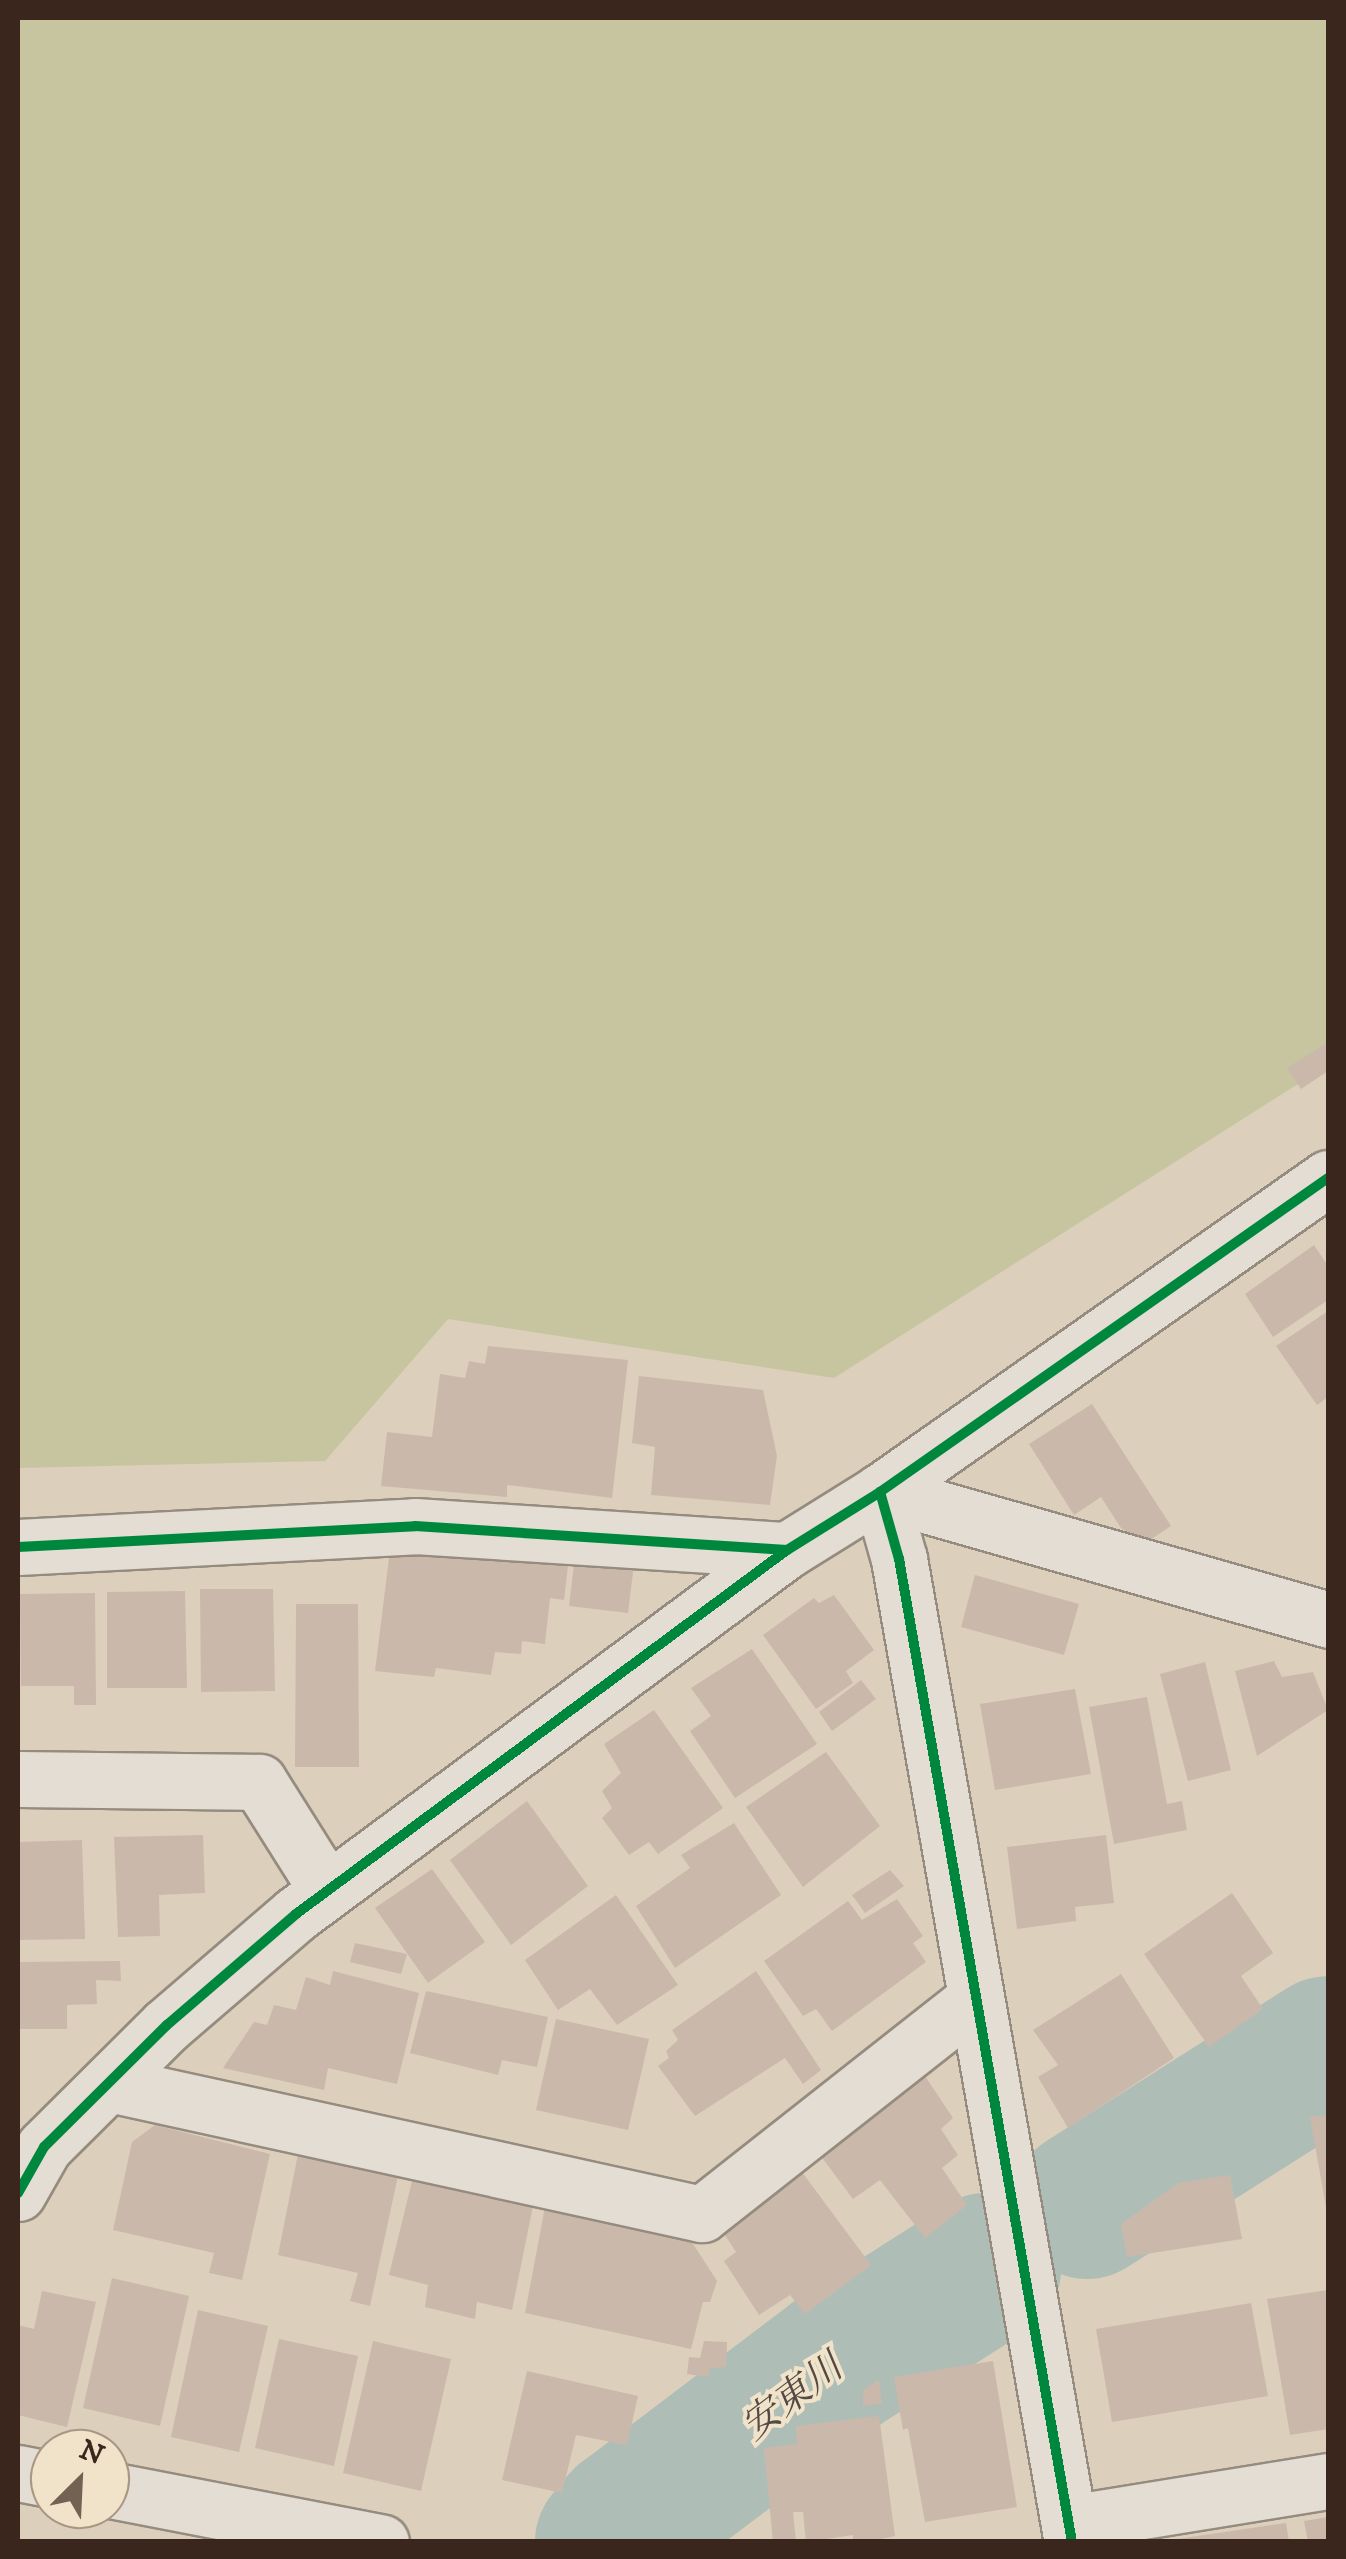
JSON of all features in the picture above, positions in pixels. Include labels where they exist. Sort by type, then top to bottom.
[{"type":"street","points":[[18,2193],[44,2147],[167,2025],[327,1890],[788,1550],[880,1492],[1328,1178]]},
{"type":"street","points":[[880,1492],[1328,1620]]},
{"type":"street","points":[[880,1492],[899,1559],[1071,2532],[1328,2481]]},
{"type":"street","points":[[18,1547],[415,1526],[788,1550]]},
{"type":"street","points":[[18,1779],[259,1782],[327,1890]]},
{"type":"street","points":[[108,2084],[702,2214],[975,2000]]},
{"type":"street","points":[[130,2494],[381,2542]]},
{"type":"shaded area","points":[[18,18],[1328,18],[1328,1065],[834,1378],[448,1319],[325,1461],[18,1468]]},
{"type":"building","points":[[1328,1042],[1328,1071],[1301,1089],[1287,1068]]},
{"type":"building","points":[[1314,1245],[1328,1266],[1328,1300],[1273,1337],[1245,1294]]},
{"type":"building","points":[[1328,1311],[1328,1397],[1317,1405],[1276,1346]]},
{"type":"building","points":[[488,1346],[628,1360],[612,1498],[507,1485],[507,1497],[381,1486],[387,1432],[432,1437],[440,1374],[465,1378],[469,1361],[485,1364]]},
{"type":"building","points":[[639,1376],[763,1390],[777,1456],[770,1505],[651,1495],[655,1447],[632,1443]]},
{"type":"building","points":[[1092,1404],[1171,1526],[1145,1543],[1121,1528],[1101,1497],[1074,1515],[1029,1444]]},
{"type":"building","points":[[391,1542],[570,1549],[564,1600],[550,1598],[545,1644],[522,1641],[521,1654],[495,1652],[491,1675],[436,1668],[434,1677],[375,1671]]},
{"type":"building","points":[[576,1548],[635,1556],[628,1613],[569,1606]]},
{"type":"building","points":[[975,1575],[1079,1604],[1064,1655],[961,1627]]},
{"type":"building","points":[[200,1589],[273,1589],[275,1691],[201,1692]]},
{"type":"building","points":[[185,1591],[187,1688],[107,1688],[107,1592]]},
{"type":"building","points":[[95,1593],[96,1705],[74,1705],[74,1686],[21,1686],[20,1594]]},
{"type":"building","points":[[834,1595],[874,1650],[846,1671],[853,1683],[816,1709],[763,1635],[814,1598],[819,1603]]},
{"type":"building","points":[[296,1604],[358,1604],[359,1767],[295,1767]]},
{"type":"building","points":[[752,1649],[817,1744],[735,1798],[690,1731],[711,1716],[691,1688]]},
{"type":"building","points":[[1274,1661],[1282,1677],[1313,1672],[1328,1710],[1257,1756],[1235,1671]]},
{"type":"building","points":[[1205,1662],[1231,1770],[1188,1781],[1160,1674]]},
{"type":"building","points":[[861,1680],[876,1699],[832,1731],[819,1712]]},
{"type":"building","points":[[1075,1689],[1091,1774],[995,1790],[980,1704]]},
{"type":"building","points":[[1147,1697],[1167,1804],[1182,1801],[1187,1830],[1114,1844],[1089,1707]]},
{"type":"building","points":[[654,1710],[723,1808],[658,1854],[649,1842],[629,1855],[602,1818],[612,1808],[602,1791],[621,1773],[604,1744]]},
{"type":"building","points":[[826,1752],[880,1826],[803,1887],[746,1807]]},
{"type":"building","points":[[527,1801],[588,1886],[511,1945],[450,1860]]},
{"type":"building","points":[[734,1823],[781,1895],[675,1968],[636,1906],[690,1868],[681,1855]]},
{"type":"building","points":[[203,1835],[205,1893],[159,1895],[160,1936],[118,1937],[114,1837]]},
{"type":"building","points":[[1106,1835],[1114,1903],[1075,1907],[1076,1921],[1017,1929],[1007,1847]]},
{"type":"building","points":[[82,1840],[85,1939],[18,1940],[18,1842]]},
{"type":"building","points":[[432,1869],[485,1942],[428,1983],[375,1908]]},
{"type":"building","points":[[890,1870],[904,1886],[865,1913],[852,1895]]},
{"type":"building","points":[[1232,1893],[1273,1953],[1241,1976],[1263,2009],[1209,2047],[1144,1954]]},
{"type":"building","points":[[616,1895],[678,1985],[617,2025],[590,1989],[558,2010],[525,1960]]},
{"type":"building","points":[[897,1899],[923,1936],[913,1943],[926,1962],[832,2031],[816,2009],[803,2016],[764,1961],[848,1901],[862,1920]]},
{"type":"building","points":[[355,1943],[407,1954],[401,1974],[350,1962]]},
{"type":"building","points":[[120,1961],[121,1981],[96,1980],[97,2004],[67,2005],[67,2029],[18,2029],[18,1962]]},
{"type":"building","points":[[333,1971],[419,1993],[397,2084],[328,2068],[324,2090],[223,2068],[254,2022],[267,2025],[274,2005],[296,2010],[306,1977],[330,1985]]},
{"type":"building","points":[[756,1971],[821,2070],[803,2084],[785,2058],[695,2116],[658,2066],[669,2058],[666,2051],[678,2040],[672,2030]]},
{"type":"building","points":[[1121,1974],[1174,2058],[1068,2128],[1038,2077],[1058,2065],[1033,2030]]},
{"type":"building","points":[[426,1991],[548,2017],[537,2067],[502,2060],[498,2075],[410,2053]]},
{"type":"building","points":[[556,2019],[649,2039],[628,2130],[536,2110]]},
{"type":"building","points":[[925,2076],[953,2118],[941,2129],[958,2155],[942,2168],[967,2205],[925,2238],[880,2180],[853,2199],[820,2155]]},
{"type":"building","points":[[1328,2115],[1328,2213],[1327,2213],[1310,2117]]},
{"type":"building","points":[[155,2125],[270,2154],[242,2280],[209,2273],[214,2253],[113,2230],[132,2142]]},
{"type":"building","points":[[298,2154],[398,2176],[370,2306],[350,2301],[358,2273],[278,2255]]},
{"type":"building","points":[[799,2168],[871,2265],[805,2314],[790,2295],[759,2315],[724,2261],[736,2252],[719,2226]]},
{"type":"building","points":[[1230,2175],[1242,2239],[1127,2257],[1121,2224],[1178,2183]]},
{"type":"building","points":[[412,2181],[533,2206],[512,2310],[477,2302],[475,2319],[425,2307],[428,2285],[389,2275]]},
{"type":"building","points":[[545,2207],[690,2239],[717,2281],[710,2302],[703,2302],[691,2349],[525,2313]]},
{"type":"building","points":[[112,2278],[189,2296],[160,2426],[83,2408]]},
{"type":"building","points":[[1328,2290],[1328,2429],[1290,2435],[1267,2299]]},
{"type":"building","points":[[42,2291],[96,2302],[67,2427],[18,2415],[18,2325],[34,2329]]},
{"type":"building","points":[[1251,2303],[1268,2396],[1112,2422],[1096,2329]]},
{"type":"building","points":[[198,2310],[268,2326],[239,2452],[171,2437]]},
{"type":"building","points":[[279,2339],[358,2356],[334,2466],[255,2448]]},
{"type":"building","points":[[373,2341],[451,2359],[421,2491],[343,2473]]},
{"type":"building","points":[[704,2341],[727,2342],[726,2367],[710,2368],[708,2377],[687,2374],[689,2357],[700,2358]]},
{"type":"building","points":[[993,2361],[1017,2507],[925,2522],[908,2428],[903,2430],[894,2377]]},
{"type":"building","points":[[527,2371],[638,2396],[627,2445],[576,2435],[562,2493],[502,2480]]},
{"type":"building","points":[[879,2380],[882,2403],[863,2406],[863,2390]]},
{"type":"building","points":[[879,2416],[895,2536],[867,2542],[853,2542],[853,2535],[806,2542],[803,2512],[793,2512],[796,2542],[773,2542],[764,2448],[797,2444],[796,2426]]},
{"type":"building","points":[[1328,2517],[1328,2542],[1308,2542],[1304,2521]]},
{"type":"building","points":[[1286,2523],[1289,2542],[1177,2542],[1177,2539]]},
{"type":"waterway","name":"安東川","points":[[1087,2204],[1328,2051]]},
{"type":"waterway","name":"安東川","points":[[610,2542],[627,2522],[837,2363],[986,2268]]},
{"type":"cycle path","points":[[18,2193],[44,2147],[167,2025],[296,1914],[787,1550],[880,1492],[1328,1178]]},
{"type":"cycle path","points":[[880,1492],[899,1559],[1072,2542]]},
{"type":"cycle path","points":[[18,1547],[415,1526],[787,1550]]}]
